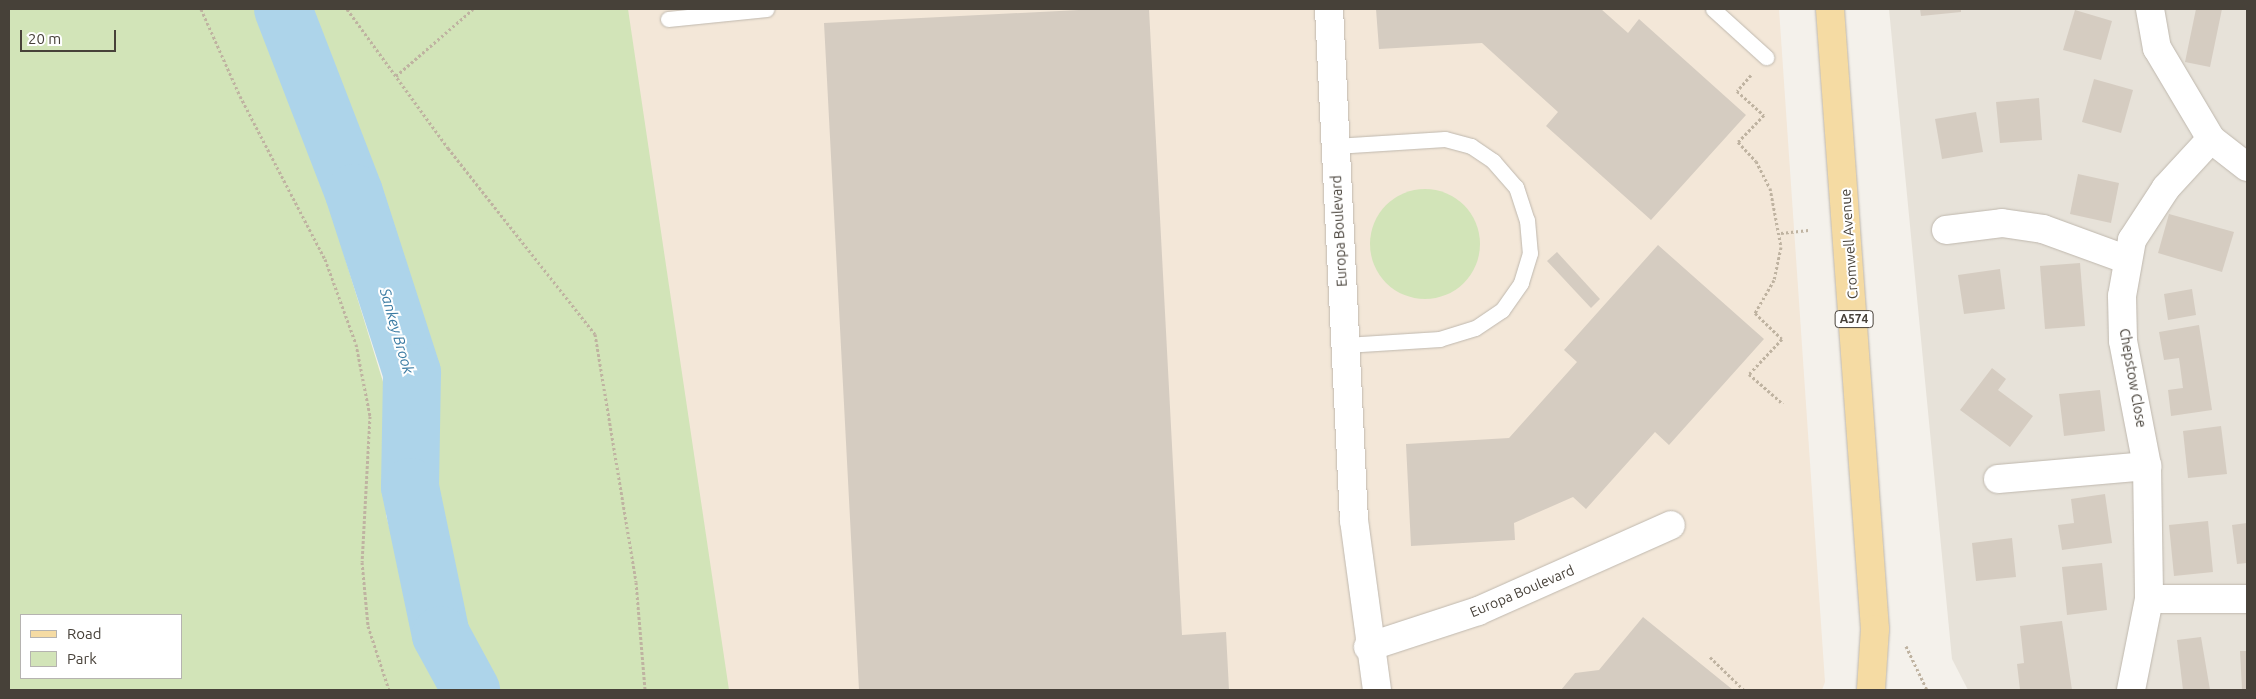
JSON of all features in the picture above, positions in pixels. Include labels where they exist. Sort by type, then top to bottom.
[{"type":"main road","name":"Cromwell Avenue","points":[[1830,9],[1875,630],[1871,690]]},
{"type":"main road","name":"Cromwell Avenue","points":[[1875,630],[1891,690]]},
{"type":"street","name":"Europa Boulevard","points":[[1329,9],[1354,520],[1368,647],[1377,690]]},
{"type":"street","points":[[2150,9],[2156,48],[2211,139],[2247,167]]},
{"type":"street","name":"Chepstow Close","points":[[2131,690],[2149,599],[2148,466],[2123,341],[2128,260],[2132,240],[2166,188],[2211,139]]},
{"type":"street","points":[[1946,230],[2002,223],[2043,229],[2128,260]]},
{"type":"street","points":[[1998,479],[2148,466]]},
{"type":"street","name":"Europa Boulevard","points":[[1368,647],[1478,612],[1671,525]]},
{"type":"street","points":[[2149,599],[2247,599]]},
{"type":"lane","points":[[668,19],[766,9]]},
{"type":"lane","points":[[1713,9],[1766,57]]},
{"type":"lane","points":[[1335,146],[1445,139],[1471,146],[1493,160],[1516,187],[1528,220],[1530,253],[1520,283],[1502,310],[1474,328],[1440,339],[1345,346]]},
{"type":"path","points":[[201,9],[240,96],[325,259],[356,344],[370,416],[362,562],[368,626],[389,690]]},
{"type":"path","points":[[347,9],[396,76],[595,334],[636,582],[645,690]]},
{"type":"path","points":[[396,76],[473,9]]},
{"type":"path","points":[[1766,57],[1737,90],[1764,115],[1738,142],[1764,174],[1780,233],[1778,269],[1755,313],[1782,339],[1749,374],[1783,404]]},
{"type":"path","points":[[1780,233],[1811,230]]},
{"type":"path","points":[[1710,657],[1744,690]]},
{"type":"shaded area","points":[[619,9],[1779,9],[1825,682],[1822,690],[721,690]]},
{"type":"shaded area","points":[[1889,9],[2247,9],[2247,690],[1968,690],[1952,659]]},
{"type":"green space","points":[[9,9],[266,9],[286,71],[278,9],[628,9],[729,690],[487,690],[460,620],[409,609],[416,640],[443,690],[9,690]],"holes":[[[341,245],[392,376],[397,461],[429,468],[429,504],[390,530],[386,515],[384,385]]]},
{"type":"green space","points":[[1425,189],[1446,193],[1464,205],[1476,223],[1480,244],[1476,265],[1464,283],[1446,295],[1425,299],[1404,295],[1386,283],[1374,265],[1370,244],[1374,223],[1386,205],[1404,193]]},
{"type":"building","points":[[1098,9],[1149,9],[1182,635],[1226,632],[1229,690],[859,690],[824,23]]},
{"type":"building","points":[[1376,9],[1601,9],[1628,33],[1639,19],[1746,115],[1651,220],[1546,126],[1558,112],[1482,43],[1379,49]]},
{"type":"building","points":[[1920,9],[1961,9],[1961,12],[1921,16]]},
{"type":"building","points":[[2196,9],[2222,9],[2210,67],[2185,62]]},
{"type":"building","points":[[2075,10],[2112,21],[2101,60],[2063,50]]},
{"type":"building","points":[[2094,79],[2133,90],[2121,133],[2082,122]]},
{"type":"building","points":[[2039,98],[2042,140],[2000,143],[1996,102]]},
{"type":"building","points":[[1976,112],[1983,152],[1942,159],[1935,119]]},
{"type":"building","points":[[2078,174],[2119,183],[2111,223],[2070,214]]},
{"type":"building","points":[[2169,214],[2234,232],[2222,272],[2158,253]]},
{"type":"building","points":[[1658,245],[1764,339],[1669,445],[1655,432],[1586,509],[1573,497],[1514,523],[1515,540],[1411,546],[1406,444],[1509,438],[1577,362],[1564,350]]},
{"type":"building","points":[[1557,252],[1600,299],[1591,308],[1547,261]]},
{"type":"building","points":[[2080,263],[2085,326],[2045,329],[2040,266]]},
{"type":"building","points":[[2000,269],[2005,309],[1964,314],[1958,275]]},
{"type":"building","points":[[2192,289],[2196,315],[2168,320],[2164,294]]},
{"type":"building","points":[[2199,325],[2212,410],[2171,416],[2168,390],[2183,388],[2179,358],[2164,360],[2159,332]]},
{"type":"building","points":[[1992,368],[2006,379],[1998,390],[2033,416],[2010,447],[1960,410]]},
{"type":"building","points":[[2100,390],[2105,431],[2064,436],[2059,394]]},
{"type":"building","points":[[2221,426],[2227,474],[2188,478],[2183,431]]},
{"type":"building","points":[[2105,494],[2112,543],[2062,550],[2058,525],[2074,523],[2071,499]]},
{"type":"building","points":[[2208,521],[2213,572],[2174,576],[2169,525]]},
{"type":"building","points":[[2247,523],[2247,563],[2237,564],[2232,525]]},
{"type":"building","points":[[2012,538],[2016,577],[1976,581],[1972,543]]},
{"type":"building","points":[[2102,563],[2107,610],[2067,615],[2062,567]]},
{"type":"building","points":[[1643,617],[1733,690],[1561,690],[1575,673],[1599,670]]},
{"type":"building","points":[[2062,621],[2072,690],[2020,690],[2017,664],[2024,663],[2020,626]]},
{"type":"building","points":[[2201,637],[2210,690],[2183,690],[2177,640]]},
{"type":"building","points":[[2240,651],[2247,651],[2247,689],[2242,689]]},
{"type":"waterway","name":"Sankey Brook","points":[[283,9],[354,193],[412,373],[410,487],[441,635],[471,690]]}]
